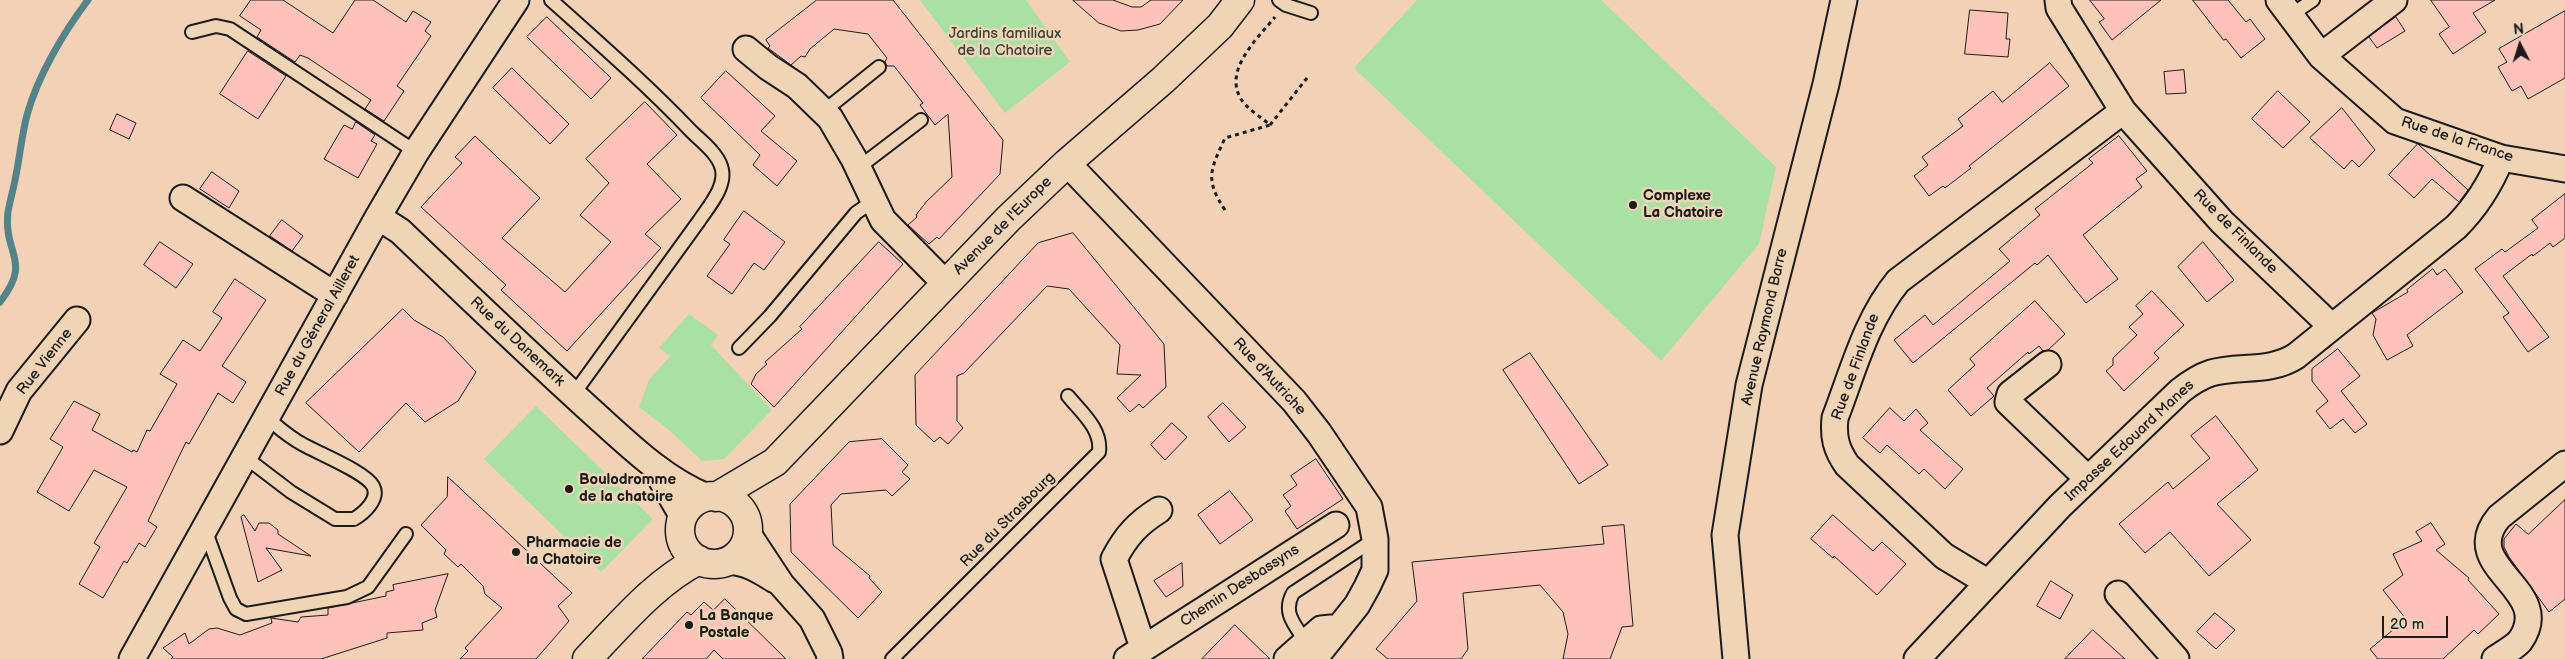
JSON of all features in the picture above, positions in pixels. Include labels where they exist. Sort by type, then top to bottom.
[{"type":"street","name":"Rue du Géneral Ailleret","points":[[132,659],[378,217],[416,152],[516,0]]},
{"type":"street","name":"Avenue de l'Europe","points":[[712,497],[775,462],[1008,219],[1067,163],[1158,85],[1220,26],[1240,0]]},
{"type":"street","name":"Avenue Raymond Barre","points":[[1736,659],[1725,535],[1749,384],[1826,84],[1844,0]]},
{"type":"street","name":"Rue de Finlande","points":[[2058,0],[2059,8],[2123,111],[2222,222],[2331,326]]},
{"type":"street","points":[[2322,56],[2394,0]]},
{"type":"street","name":"Rue de la France","points":[[2285,8],[2322,56],[2395,121],[2501,158],[2565,169]]},
{"type":"street","points":[[746,49],[768,67],[797,86],[830,118],[858,168],[883,220],[946,284]]},
{"type":"street","name":"Rue de Finlande","points":[[1987,582],[1944,556],[1846,465],[1837,451],[1835,443],[1836,418],[1873,318],[1884,298],[1898,281],[2123,111]]},
{"type":"street","name":"Impasse Edouard Manes","points":[[1917,659],[1987,582],[2088,479],[2180,391],[2195,379],[2213,373],[2275,366],[2287,362],[2456,227],[2477,205],[2491,183],[2501,158]]},
{"type":"street","name":"Rue d'Autriche","points":[[1067,163],[1294,401],[1319,433],[1369,507],[1375,539],[1375,570],[1357,605],[1341,627],[1321,629],[1310,651],[1288,659]]},
{"type":"street","points":[[183,198],[335,295]]},
{"type":"street","name":"Rue du Danemark","points":[[378,217],[400,231],[573,395],[655,468],[690,490],[712,497]]},
{"type":"street","name":"Rue Vienne","points":[[0,431],[20,391],[77,320]]},
{"type":"street","points":[[2048,364],[2010,394],[2008,402],[2088,479]]},
{"type":"street","name":"Avenue de l'Europe","points":[[748,528],[775,462]]},
{"type":"street","points":[[2495,659],[2519,642],[2526,629],[2528,615],[2525,601],[2491,558],[2487,548],[2489,531],[2498,517],[2565,464]]},
{"type":"street","name":"Rue du Danemark","points":[[655,468],[682,526]]},
{"type":"street","points":[[648,597],[677,552],[682,526],[693,504],[712,497],[732,502],[739,507],[748,528],[781,584],[812,619],[830,659]]},
{"type":"street","name":"Chemin Desbassyns","points":[[1159,510],[1140,522],[1125,538],[1114,559],[1135,653],[1336,524]]},
{"type":"street","points":[[682,526],[687,550],[699,560],[713,564],[728,561],[742,562],[754,567],[781,584]]},
{"type":"street","points":[[728,561],[738,555],[744,545],[748,528]]},
{"type":"street","points":[[587,659],[648,597],[672,576],[699,560]]},
{"type":"street","points":[[2118,594],[2176,659]]},
{"type":"lane","points":[[551,0],[660,97],[714,154],[721,166],[723,179],[716,195],[699,221],[573,395]]},
{"type":"lane","points":[[2285,8],[2313,0]]},
{"type":"lane","points":[[1282,2],[1312,13]]},
{"type":"lane","points":[[192,32],[216,26],[230,28],[416,152]]},
{"type":"lane","points":[[824,111],[879,67]]},
{"type":"lane","points":[[858,168],[921,120]]},
{"type":"lane","points":[[739,348],[770,316],[856,213],[874,201]]},
{"type":"lane","name":"Rue du Strasbourg","points":[[892,659],[1099,452],[1100,442],[1097,432],[1068,396]]},
{"type":"lane","points":[[245,457],[291,492],[335,519],[354,519],[371,504],[376,493],[373,485],[364,476],[297,441],[267,417]]},
{"type":"lane","points":[[205,529],[230,598],[236,609],[246,614],[347,598],[368,587],[406,534]]},
{"type":"lane","points":[[1310,651],[1290,616],[1288,604],[1294,593],[1375,539]]},
{"type":"path","points":[[1270,125],[1242,101],[1235,86],[1238,69],[1251,46],[1282,2]]},
{"type":"path","points":[[1225,210],[1213,192],[1211,168],[1225,138],[1270,125],[1308,78]]},
{"type":"green space","name":"Jardins familiaux de la Chatoire","points":[[920,0],[1026,0],[1070,62],[1005,113]]},
{"type":"green space","name":"Complexe La Chatoire","points":[[1417,0],[1601,0],[1776,167],[1759,244],[1661,361],[1354,68]]},
{"type":"green space","points":[[689,314],[718,335],[711,345],[772,410],[724,459],[702,461],[668,429],[639,407],[649,380],[670,356],[659,348]]},
{"type":"green space","name":"Boulodromme de la chatoire","points":[[536,406],[653,519],[601,572],[484,459]]},
{"type":"building","points":[[251,0],[283,0],[333,33],[355,0],[373,0],[406,22],[413,11],[431,22],[425,31],[431,36],[397,86],[404,91],[384,121],[365,109],[371,100],[308,58],[300,55],[295,62],[257,37],[261,30],[240,16]]},
{"type":"building","points":[[817,0],[893,0],[1003,140],[1000,174],[939,239],[937,237],[929,244],[908,225],[917,217],[916,215],[927,201],[952,177],[948,114],[935,125],[920,105],[923,103],[894,66],[887,66],[885,62],[887,58],[868,34],[834,29],[810,49],[805,57],[801,56],[791,65],[768,48],[770,46],[766,40]]},
{"type":"building","points":[[1073,0],[1113,0],[1132,7],[1141,7],[1151,0],[1183,0],[1160,24],[1138,30],[1121,31],[1099,23]]},
{"type":"building","points":[[2090,0],[2161,0],[2112,40],[2099,22],[2104,19]]},
{"type":"building","points":[[2193,0],[2228,0],[2246,22],[2250,19],[2265,39],[2241,58],[2226,39],[2224,40]]},
{"type":"building","points":[[2431,0],[2495,0],[2473,13],[2486,32],[2453,54],[2439,34],[2449,27]]},
{"type":"building","points":[[1970,10],[2008,13],[2006,39],[2010,39],[2008,57],[1965,54]]},
{"type":"building","points":[[2565,11],[2565,78],[2528,99],[2521,86],[2512,91],[2498,67],[2507,62],[2499,49]]},
{"type":"building","points":[[547,17],[611,78],[591,99],[527,37]]},
{"type":"building","points":[[2396,17],[2405,31],[2377,48],[2369,37]]},
{"type":"building","points":[[248,51],[286,76],[258,119],[220,94]]},
{"type":"building","points":[[2050,63],[2069,86],[1969,166],[1971,168],[1945,188],[1943,186],[1929,196],[1914,176],[1928,165],[1922,157],[1963,126],[1958,119],[1993,91],[2002,102]]},
{"type":"building","points":[[512,68],[569,124],[550,144],[493,88]]},
{"type":"building","points":[[2184,70],[2186,93],[2166,94],[2164,72]]},
{"type":"building","points":[[726,71],[775,116],[761,131],[797,161],[777,186],[753,165],[760,155],[701,98]]},
{"type":"building","points":[[2278,91],[2310,122],[2283,148],[2252,119]]},
{"type":"building","points":[[645,102],[677,135],[647,164],[681,199],[645,234],[661,248],[567,351],[501,290],[506,285],[421,207],[462,163],[455,157],[475,136],[540,198],[502,238],[565,292],[611,242],[580,215],[609,183],[586,159]]},
{"type":"building","points":[[2342,108],[2375,150],[2359,167],[2352,160],[2344,169],[2310,138]]},
{"type":"building","points":[[117,114],[136,123],[129,139],[110,130]]},
{"type":"building","points":[[356,122],[375,135],[371,141],[377,144],[358,178],[324,159],[344,125],[352,129]]},
{"type":"building","points":[[2119,136],[2147,171],[2136,179],[2142,187],[2083,235],[2118,279],[2086,303],[2048,255],[2037,265],[2035,263],[1913,363],[1894,340],[1925,315],[1933,325],[2010,261],[1999,249],[2040,215],[2035,209],[2093,163],[2089,159]]},
{"type":"building","points":[[2418,144],[2468,190],[2459,202],[2432,179],[2414,198],[2389,175]]},
{"type":"building","points":[[212,172],[239,191],[229,208],[200,189]]},
{"type":"building","points":[[2565,194],[2565,238],[2553,247],[2550,243],[2533,256],[2532,254],[2503,276],[2549,337],[2528,352],[2503,317],[2509,313],[2475,269],[2502,249],[2505,252],[2538,228],[2532,220]]},
{"type":"building","points":[[744,211],[785,242],[764,270],[754,263],[732,294],[707,276],[730,244],[724,240]]},
{"type":"building","points":[[282,220],[303,236],[292,251],[270,236]]},
{"type":"building","points":[[1073,233],[1164,344],[1166,387],[1143,408],[1139,404],[1130,412],[1117,398],[1141,375],[1117,374],[1120,345],[1069,289],[1047,286],[964,373],[957,376],[957,421],[963,428],[948,444],[940,437],[934,442],[916,425],[915,375],[1038,243]]},
{"type":"building","points":[[160,242],[193,264],[176,288],[144,265]]},
{"type":"building","points":[[879,242],[903,264],[774,407],[751,384],[756,374],[767,364],[765,362],[802,329],[800,327]]},
{"type":"building","points":[[2203,242],[2234,280],[2207,302],[2178,267]]},
{"type":"building","points":[[2433,269],[2437,275],[2445,269],[2463,292],[2407,335],[2413,346],[2387,360],[2373,335],[2376,319],[2372,313],[2408,292],[2407,290]]},
{"type":"building","points":[[235,279],[266,300],[222,366],[246,382],[233,403],[218,393],[189,444],[186,442],[148,521],[157,527],[145,547],[139,543],[127,563],[124,561],[103,598],[79,584],[100,547],[94,543],[127,487],[94,470],[69,511],[37,492],[63,447],[50,439],[74,401],[100,414],[92,430],[132,452],[133,450],[137,452],[147,430],[150,431],[177,384],[160,374],[183,340],[200,351],[222,318],[213,312]]},
{"type":"building","points":[[2152,291],[2184,325],[2154,353],[2159,358],[2124,391],[2106,371],[2113,365],[2113,358],[2137,335],[2129,327],[2143,314],[2136,306]]},
{"type":"building","points":[[2035,301],[2065,334],[2048,350],[2043,351],[2039,346],[2029,354],[2028,352],[1987,388],[1994,396],[1971,416],[1948,390],[1975,365],[1970,359]]},
{"type":"building","points":[[403,309],[414,320],[443,337],[476,372],[458,401],[425,422],[406,403],[359,452],[306,403]]},
{"type":"building","points":[[2338,349],[2360,376],[2341,391],[2367,424],[2355,433],[2343,419],[2330,429],[2316,411],[2328,401],[2312,381],[2312,369]]},
{"type":"building","points":[[1530,353],[1608,465],[1579,484],[1503,370]]},
{"type":"building","points":[[1223,403],[1246,427],[1229,442],[1208,417]]},
{"type":"building","points":[[1890,408],[1904,421],[1916,409],[1928,423],[1920,430],[1963,469],[1945,489],[1924,469],[1919,474],[1887,445],[1880,453],[1863,438]]},
{"type":"building","points":[[2216,416],[2258,470],[2217,504],[2251,540],[2209,576],[2170,532],[2145,553],[2119,524],[2168,482],[2173,489],[2210,458],[2191,436]]},
{"type":"building","points":[[1172,423],[1187,437],[1165,460],[1151,445]]},
{"type":"building","points":[[882,439],[908,465],[902,472],[910,479],[892,496],[886,490],[841,494],[831,505],[833,545],[870,576],[869,578],[882,592],[858,618],[791,552],[790,504],[849,442]]},
{"type":"building","points":[[1316,459],[1343,499],[1297,529],[1285,511],[1291,506],[1283,495],[1297,485],[1291,476]]},
{"type":"building","points":[[448,477],[572,593],[558,606],[569,621],[536,659],[460,659],[468,651],[465,648],[502,608],[485,594],[483,586],[461,564],[458,567],[444,554],[446,550],[421,525],[447,497]]},
{"type":"building","points":[[1230,491],[1253,520],[1220,544],[1198,515]]},
{"type":"building","points":[[2565,500],[2565,599],[2549,612],[2509,557],[2504,547],[2504,539],[2516,524],[2528,534]]},
{"type":"building","points":[[244,515],[255,531],[259,523],[269,523],[278,530],[278,534],[311,556],[266,548],[282,570],[258,582],[241,517]]},
{"type":"building","points":[[1833,515],[1873,551],[1882,542],[1906,564],[1877,595],[1834,556],[1833,558],[1811,539]]},
{"type":"building","points":[[2431,523],[2445,544],[2436,550],[2469,578],[2468,580],[2499,614],[2478,634],[2474,630],[2443,659],[2378,659],[2370,649],[2406,619],[2383,590],[2403,575],[2393,554],[2422,541],[2416,532]]},
{"type":"building","points":[[1624,525],[1633,626],[1622,627],[1610,659],[1563,659],[1568,634],[1563,612],[1540,585],[1463,593],[1468,649],[1461,659],[1388,659],[1376,649],[1417,601],[1412,562],[1604,544],[1602,527]]},
{"type":"building","points":[[1182,563],[1183,586],[1166,597],[1154,581]]},
{"type":"building","points":[[448,574],[435,610],[437,617],[422,623],[423,630],[387,633],[387,638],[321,659],[171,659],[173,657],[163,648],[185,633],[189,644],[209,629],[217,628],[240,635],[272,623],[271,618],[298,622],[301,617],[328,615],[328,608],[386,596],[386,592],[394,590],[393,585]]},
{"type":"building","points":[[2051,581],[2073,595],[2060,619],[2037,606]]},
{"type":"building","points":[[725,599],[786,659],[723,659],[714,650],[706,659],[642,659],[687,612],[691,615],[704,602],[713,610]]},
{"type":"building","points":[[2215,613],[2235,630],[2216,649],[2197,632]]},
{"type":"building","points":[[1235,625],[1270,659],[1202,659]]},
{"type":"building","points":[[2093,630],[2105,641],[2125,659],[2065,659]]},
{"type":"waterway","points":[[0,302],[10,288],[16,266],[9,238],[8,212],[27,115],[45,69],[70,26],[88,0]]},
{"type":"place","name":"Complexe La Chatoire","points":[[1633,205]]},
{"type":"place","name":"Boulodromme de la chatoire","points":[[569,489]]},
{"type":"place","name":"Pharmacie de la Chatoire","points":[[516,552]]},
{"type":"place","name":"La Banque Postale","points":[[689,625]]}]
